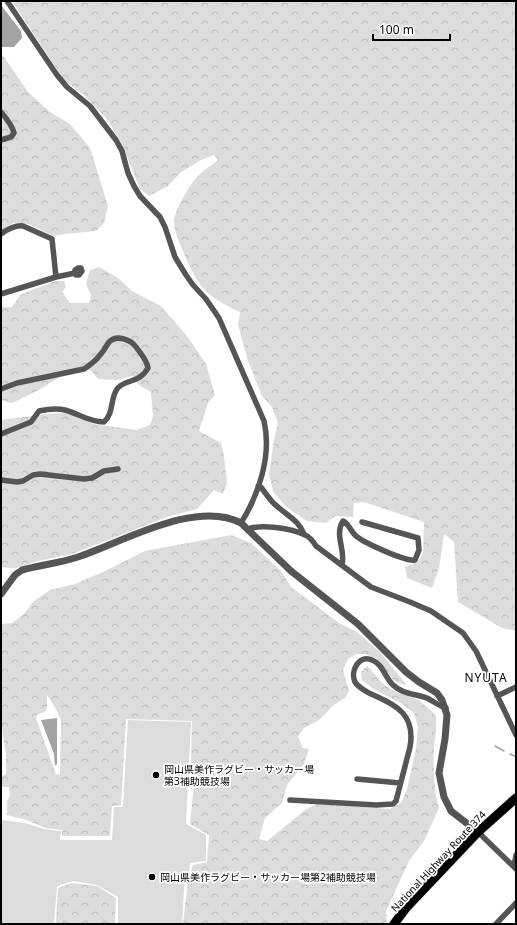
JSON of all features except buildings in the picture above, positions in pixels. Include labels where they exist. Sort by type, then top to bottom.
[{"type":"highway","name":"National Highway Route 374","points":[[394,924],[406,908],[478,832],[516,798]]},
{"type":"street","points":[[7,1],[57,75],[67,87],[90,106],[116,140],[122,151],[128,173],[134,186],[140,196],[160,217],[175,257],[193,285],[206,299],[219,318],[265,426],[267,440],[266,457],[258,486],[242,523]]},
{"type":"street","points":[[1,112],[13,128],[14,133],[11,136],[1,140]]},
{"type":"street","points":[[1,234],[12,227],[19,225],[50,238],[56,277]]},
{"type":"street","points":[[1,294],[56,277],[75,273]]},
{"type":"street","points":[[1,389],[17,383],[84,368],[100,355],[110,341],[117,339],[124,338],[133,342],[147,363],[148,368],[144,374],[135,381],[123,384],[118,388],[114,394],[111,412],[104,422],[96,422],[79,417],[65,410],[53,409],[39,411],[31,422],[1,434]]},
{"type":"street","points":[[1,480],[17,482],[33,475],[40,474],[84,480],[92,478],[104,471],[118,469]]},
{"type":"street","points":[[258,486],[261,487],[277,507],[291,516],[304,534]]},
{"type":"street","points":[[1,594],[15,575],[22,570],[78,557],[175,520],[200,516],[234,519],[242,523],[291,571],[358,624],[406,672],[437,693],[446,708],[447,715],[445,739],[439,773],[444,797],[451,811],[478,832],[514,867]]},
{"type":"street","points":[[342,564],[343,559],[340,537],[341,523],[343,521],[355,535],[373,546],[406,559],[415,560],[419,550],[418,538],[362,522]]},
{"type":"street","points":[[248,529],[253,527],[270,527],[304,534],[310,538],[316,546],[371,587],[431,611],[463,633],[476,651],[516,735]]},
{"type":"street","points":[[290,800],[376,805],[393,804],[396,801],[411,738],[409,721],[399,708],[362,689],[356,684],[353,677],[354,669],[363,659],[374,660],[380,665],[392,684],[400,690],[428,699],[446,708]]},
{"type":"street","points":[[497,696],[516,687]]},
{"type":"street","points":[[357,779],[400,783]]},
{"type":"street","points":[[514,867],[516,855]]},
{"type":"street","points":[[496,924],[516,903]]},
{"type":"green space","points":[[12,1],[516,1],[516,631],[502,628],[458,602],[454,542],[444,534],[439,568],[432,588],[407,578],[405,567],[418,562],[423,553],[424,522],[364,502],[354,503],[353,517],[335,516],[326,523],[307,521],[285,506],[273,491],[269,474],[278,423],[272,407],[262,396],[248,361],[238,325],[240,312],[210,295],[198,282],[177,237],[174,223],[176,212],[187,190],[199,175],[218,160],[214,155],[201,160],[181,172],[168,186],[149,196],[140,189],[121,142],[106,118],[84,95],[64,80]]},
{"type":"green space","points":[[1,55],[4,57],[28,92],[50,112],[70,124],[90,148],[108,206],[104,223],[96,231],[53,236],[29,224],[13,223],[1,231]]},
{"type":"green space","points":[[99,267],[118,278],[132,291],[161,306],[187,336],[206,364],[215,395],[208,403],[199,431],[221,443],[227,483],[223,494],[214,490],[197,509],[167,517],[72,554],[38,561],[16,568],[1,567],[1,420],[65,413],[93,424],[137,430],[150,425],[153,416],[151,392],[139,385],[132,376],[118,380],[98,379],[91,370],[61,376],[39,390],[12,403],[1,400],[1,304],[4,307],[12,307],[21,294],[56,281],[64,281],[66,287],[62,292],[70,303],[89,303],[91,295],[86,284],[90,270]]},
{"type":"green space","points":[[231,535],[251,543],[281,571],[291,587],[339,623],[357,632],[380,652],[406,684],[404,685],[394,681],[377,659],[365,654],[356,654],[348,659],[343,670],[349,691],[345,698],[334,705],[319,720],[304,728],[298,737],[303,748],[309,749],[304,764],[287,785],[282,803],[265,818],[259,839],[267,841],[305,810],[317,804],[390,809],[401,803],[407,789],[416,749],[418,728],[414,713],[401,703],[375,690],[362,680],[361,672],[367,666],[386,686],[396,692],[418,700],[436,716],[434,770],[439,808],[424,841],[409,861],[386,911],[387,924],[183,924],[188,881],[193,865],[207,862],[209,835],[190,824],[194,783],[191,759],[192,721],[126,719],[121,805],[112,806],[110,836],[62,836],[62,830],[45,828],[27,820],[7,815],[7,801],[10,796],[9,787],[1,787],[1,777],[6,774],[6,754],[1,723],[1,624],[12,623],[24,614],[34,601],[50,590],[75,584],[145,551]],"holes":[[[47,695],[61,720],[60,775],[56,774],[36,718],[37,715],[46,711]]]},
{"type":"green space","points":[[128,720],[191,722],[186,824],[206,835],[206,861],[190,863],[189,872],[185,873],[182,924],[118,924],[118,897],[97,885],[73,881],[57,886],[54,924],[1,924],[1,820],[25,823],[44,829],[61,831],[60,840],[112,840],[114,807],[123,807]]},
{"type":"green space","points":[[72,883],[97,886],[116,898],[115,924],[56,924],[58,888]]},
{"type":"shaded area","points":[[1,5],[21,31],[22,38],[14,47],[1,47]]},
{"type":"shaded area","points":[[57,718],[57,764],[55,766],[54,754],[41,720]]},
{"type":"waterway","points":[[495,746],[504,751]]},
{"type":"waterway","points":[[510,754],[516,757]]},
{"type":"place","name":"岡山県美作ラグビー・サッカー場 第3補助競技場","points":[[156,775]]},
{"type":"place","name":"岡山県美作ラグビー・サッカー場第2補助競技場","points":[[152,877]]},
{"type":"district","name":"NYUTA","points":[[486,678]]}]
